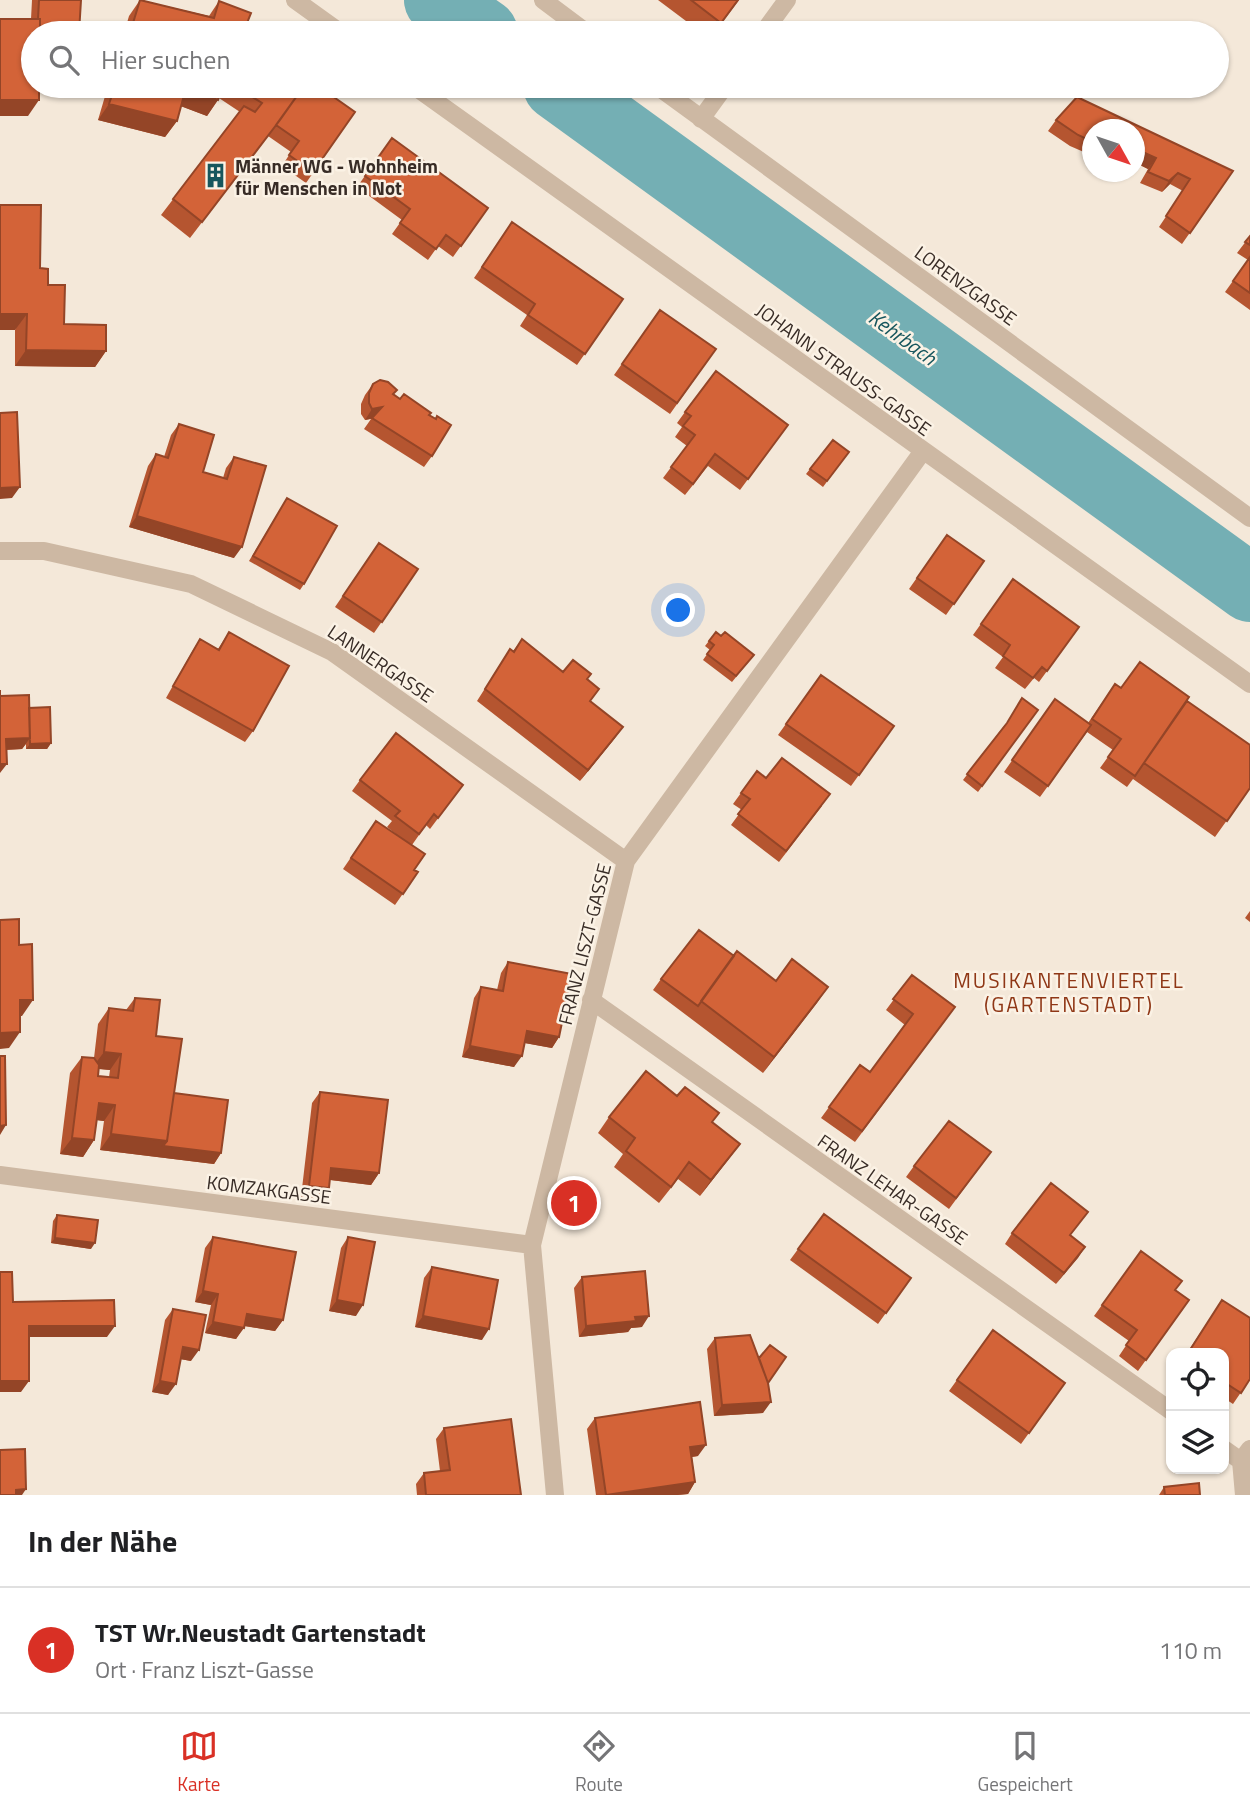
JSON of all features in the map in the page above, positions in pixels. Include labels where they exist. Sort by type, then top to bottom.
[{"type":"street","points":[[295,0],[324,21]]},
{"type":"street","points":[[543,0],[571,21]]},
{"type":"street","points":[[772,21],[788,0]]},
{"type":"street","name":"JOHANN STRAUSS-GASSE","points":[[431,98],[1250,684]]},
{"type":"street","name":"LORENZGASSE","points":[[673,98],[1250,518]]},
{"type":"street","points":[[701,119],[716,98]]},
{"type":"street","name":"FRANZ LISZT-GASSE","points":[[555,1495],[532,1245],[626,861],[923,451]]},
{"type":"street","name":"LANNERGASSE","points":[[0,551],[44,551],[191,583],[331,652],[626,861]]},
{"type":"street","name":"FRANZ LEHAR-GASSE","points":[[591,1000],[1170,1411]]},
{"type":"street","name":"KOMZAKGASSE","points":[[0,1175],[532,1245]]},
{"type":"street","points":[[1229,1450],[1246,1455],[1244,1495]]},
{"type":"building","points":[[39,0],[81,0],[80,21],[38,19]]},
{"type":"building","points":[[140,0],[214,18],[219,1],[251,13],[248,21],[134,21]]},
{"type":"building","points":[[691,0],[738,0],[722,21],[718,21]]},
{"type":"building","points":[[0,19],[40,19],[21,21],[21,98],[39,100],[0,100]]},
{"type":"building","points":[[111,98],[183,98],[177,121],[109,104]]},
{"type":"building","name":"Männer WG - Wohnheim für Menschen in Not","points":[[254,98],[296,98],[202,222],[173,199],[244,106],[255,112],[262,103]]},
{"type":"building","points":[[295,98],[335,98],[355,112],[313,172],[289,155],[299,141],[276,125]]},
{"type":"building","points":[[1076,98],[1123,119],[1082,119],[1082,137],[1056,120]]},
{"type":"building","points":[[1145,129],[1233,171],[1190,233],[1166,216],[1190,179],[1178,173],[1169,181],[1148,172],[1156,158],[1145,153]]},
{"type":"building","points":[[392,138],[488,208],[461,246],[446,235],[436,249],[400,223],[410,209],[365,176]]},
{"type":"building","points":[[0,205],[41,205],[40,268],[48,269],[48,285],[65,285],[64,324],[106,325],[106,351],[26,350],[27,314],[0,314]]},
{"type":"building","points":[[512,222],[623,299],[585,354],[528,315],[535,304],[482,267]]},
{"type":"building","points":[[1250,257],[1250,293],[1233,281]]},
{"type":"building","points":[[660,310],[716,349],[677,403],[622,364]]},
{"type":"building","points":[[716,371],[788,425],[748,479],[715,454],[693,484],[671,467],[695,435],[683,426],[691,416],[685,412]]},
{"type":"building","points":[[380,380],[388,382],[397,390],[393,394],[400,399],[404,394],[431,413],[429,415],[436,419],[437,416],[451,425],[432,456],[372,418],[382,407],[372,409],[369,393],[373,384]]},
{"type":"building","points":[[17,412],[20,487],[0,488],[0,413]]},
{"type":"building","points":[[179,424],[214,435],[203,472],[227,479],[234,457],[266,466],[242,547],[137,516],[156,454],[168,458]]},
{"type":"building","points":[[833,440],[849,452],[827,481],[810,469]]},
{"type":"building","points":[[287,498],[337,526],[304,584],[253,556]]},
{"type":"building","points":[[947,535],[984,561],[954,604],[917,578]]},
{"type":"building","points":[[379,543],[418,569],[382,622],[343,596]]},
{"type":"building","points":[[1013,579],[1079,627],[1047,671],[1042,667],[1033,678],[1003,656],[1010,645],[981,624]]},
{"type":"building","points":[[229,632],[289,666],[253,731],[173,686],[200,639],[219,650]]},
{"type":"building","points":[[716,632],[721,636],[725,632],[754,655],[736,676],[707,654],[714,645],[709,641]]},
{"type":"building","points":[[522,639],[563,672],[573,660],[591,674],[587,679],[599,689],[590,701],[623,727],[588,770],[485,689],[510,649],[514,652]]},
{"type":"building","points":[[1140,662],[1189,697],[1135,776],[1108,757],[1121,739],[1092,719],[1115,684],[1121,688]]},
{"type":"building","points":[[821,675],[894,726],[859,775],[786,724]]},
{"type":"building","points":[[29,695],[30,738],[6,739],[7,764],[0,764],[0,696]]},
{"type":"building","points":[[1022,698],[1038,710],[982,786],[967,774],[1007,723]]},
{"type":"building","points":[[1055,699],[1091,725],[1048,786],[1012,760]]},
{"type":"building","points":[[1187,701],[1250,745],[1250,788],[1227,821],[1144,763]]},
{"type":"building","points":[[50,707],[51,743],[30,744],[29,708]]},
{"type":"building","points":[[396,733],[463,785],[438,818],[434,814],[419,834],[395,816],[400,811],[360,780]]},
{"type":"building","points":[[782,758],[830,794],[786,851],[738,814],[750,799],[741,793],[757,771],[766,778]]},
{"type":"building","points":[[376,821],[425,854],[414,870],[418,872],[403,894],[351,858]]},
{"type":"building","points":[[19,919],[19,945],[32,944],[33,1000],[20,1000],[20,1032],[0,1033],[0,920]]},
{"type":"building","points":[[699,930],[734,956],[698,1006],[661,979]]},
{"type":"building","points":[[737,951],[776,981],[792,959],[828,987],[774,1057],[701,1001]]},
{"type":"building","points":[[508,962],[572,974],[559,1037],[527,1031],[522,1056],[470,1046],[481,987],[503,991]]},
{"type":"building","points":[[912,975],[955,1007],[862,1131],[829,1107],[860,1065],[870,1072],[913,1014],[893,999]]},
{"type":"building","points":[[135,998],[160,1000],[156,1036],[182,1039],[167,1141],[111,1134],[115,1105],[99,1103],[94,1140],[72,1138],[82,1057],[94,1058],[99,1065],[98,1076],[118,1078],[121,1054],[104,1052],[109,1008],[133,1011]]},
{"type":"building","points":[[0,1056],[5,1056],[6,1125],[0,1126]]},
{"type":"building","points":[[646,1071],[677,1096],[685,1087],[719,1113],[712,1122],[740,1144],[711,1180],[689,1162],[671,1187],[626,1151],[635,1138],[609,1117]]},
{"type":"building","points":[[320,1092],[388,1100],[379,1173],[331,1168],[329,1188],[309,1186]]},
{"type":"building","points":[[174,1093],[228,1100],[221,1153],[163,1146],[167,1141]]},
{"type":"building","points":[[949,1121],[991,1152],[956,1198],[914,1166]]},
{"type":"building","points":[[1051,1183],[1088,1212],[1070,1235],[1085,1247],[1064,1273],[1012,1233]]},
{"type":"building","points":[[572,1188],[589,1193],[584,1208],[567,1203]]},
{"type":"building","points":[[824,1214],[911,1278],[886,1313],[798,1249]]},
{"type":"building","points":[[57,1215],[98,1220],[95,1243],[55,1238]]},
{"type":"building","points":[[213,1237],[296,1252],[283,1320],[247,1314],[244,1328],[213,1322],[218,1294],[203,1291]]},
{"type":"building","points":[[348,1237],[375,1242],[363,1305],[337,1300]]},
{"type":"building","points":[[1141,1251],[1182,1281],[1175,1290],[1189,1300],[1146,1360],[1126,1345],[1137,1330],[1102,1305]]},
{"type":"building","points":[[432,1267],[498,1280],[489,1329],[423,1316]]},
{"type":"building","points":[[645,1271],[649,1316],[635,1317],[636,1321],[586,1326],[582,1277]]},
{"type":"building","points":[[0,1272],[12,1272],[13,1302],[114,1300],[115,1326],[29,1326],[29,1381],[0,1381]]},
{"type":"building","points":[[1222,1300],[1250,1318],[1250,1379],[1241,1393],[1229,1385],[1229,1348],[1191,1348]]},
{"type":"building","points":[[173,1309],[206,1315],[199,1350],[183,1347],[176,1384],[160,1381]]},
{"type":"building","points":[[993,1330],[1065,1383],[1029,1433],[957,1380]]},
{"type":"building","points":[[750,1335],[768,1383],[771,1402],[722,1405],[715,1338]]},
{"type":"building","points":[[770,1345],[786,1357],[768,1383],[759,1358]]},
{"type":"building","points":[[700,1402],[706,1445],[690,1447],[695,1482],[606,1495],[595,1418]]},
{"type":"building","points":[[511,1419],[521,1495],[426,1495],[424,1473],[450,1470],[444,1428]]},
{"type":"building","points":[[25,1449],[26,1489],[16,1490],[16,1495],[0,1495],[0,1450]]},
{"type":"building","points":[[1199,1483],[1200,1495],[1165,1495],[1164,1487]]},
{"type":"waterway","name":"Kehrbach","points":[[438,0],[467,21]]},
{"type":"waterway","name":"Kehrbach","points":[[574,98],[1250,588]]},
{"type":"place","name":"Männer WG - Wohnheim für Menschen in Not","points":[[215,176]]},
{"type":"place","name":"TST Wr.Neustadt Gartenstadt","points":[[574,1203]]},
{"type":"district","name":"MUSIKANTENVIERTEL (GARTENSTADT)","points":[[1069,992]]}]
